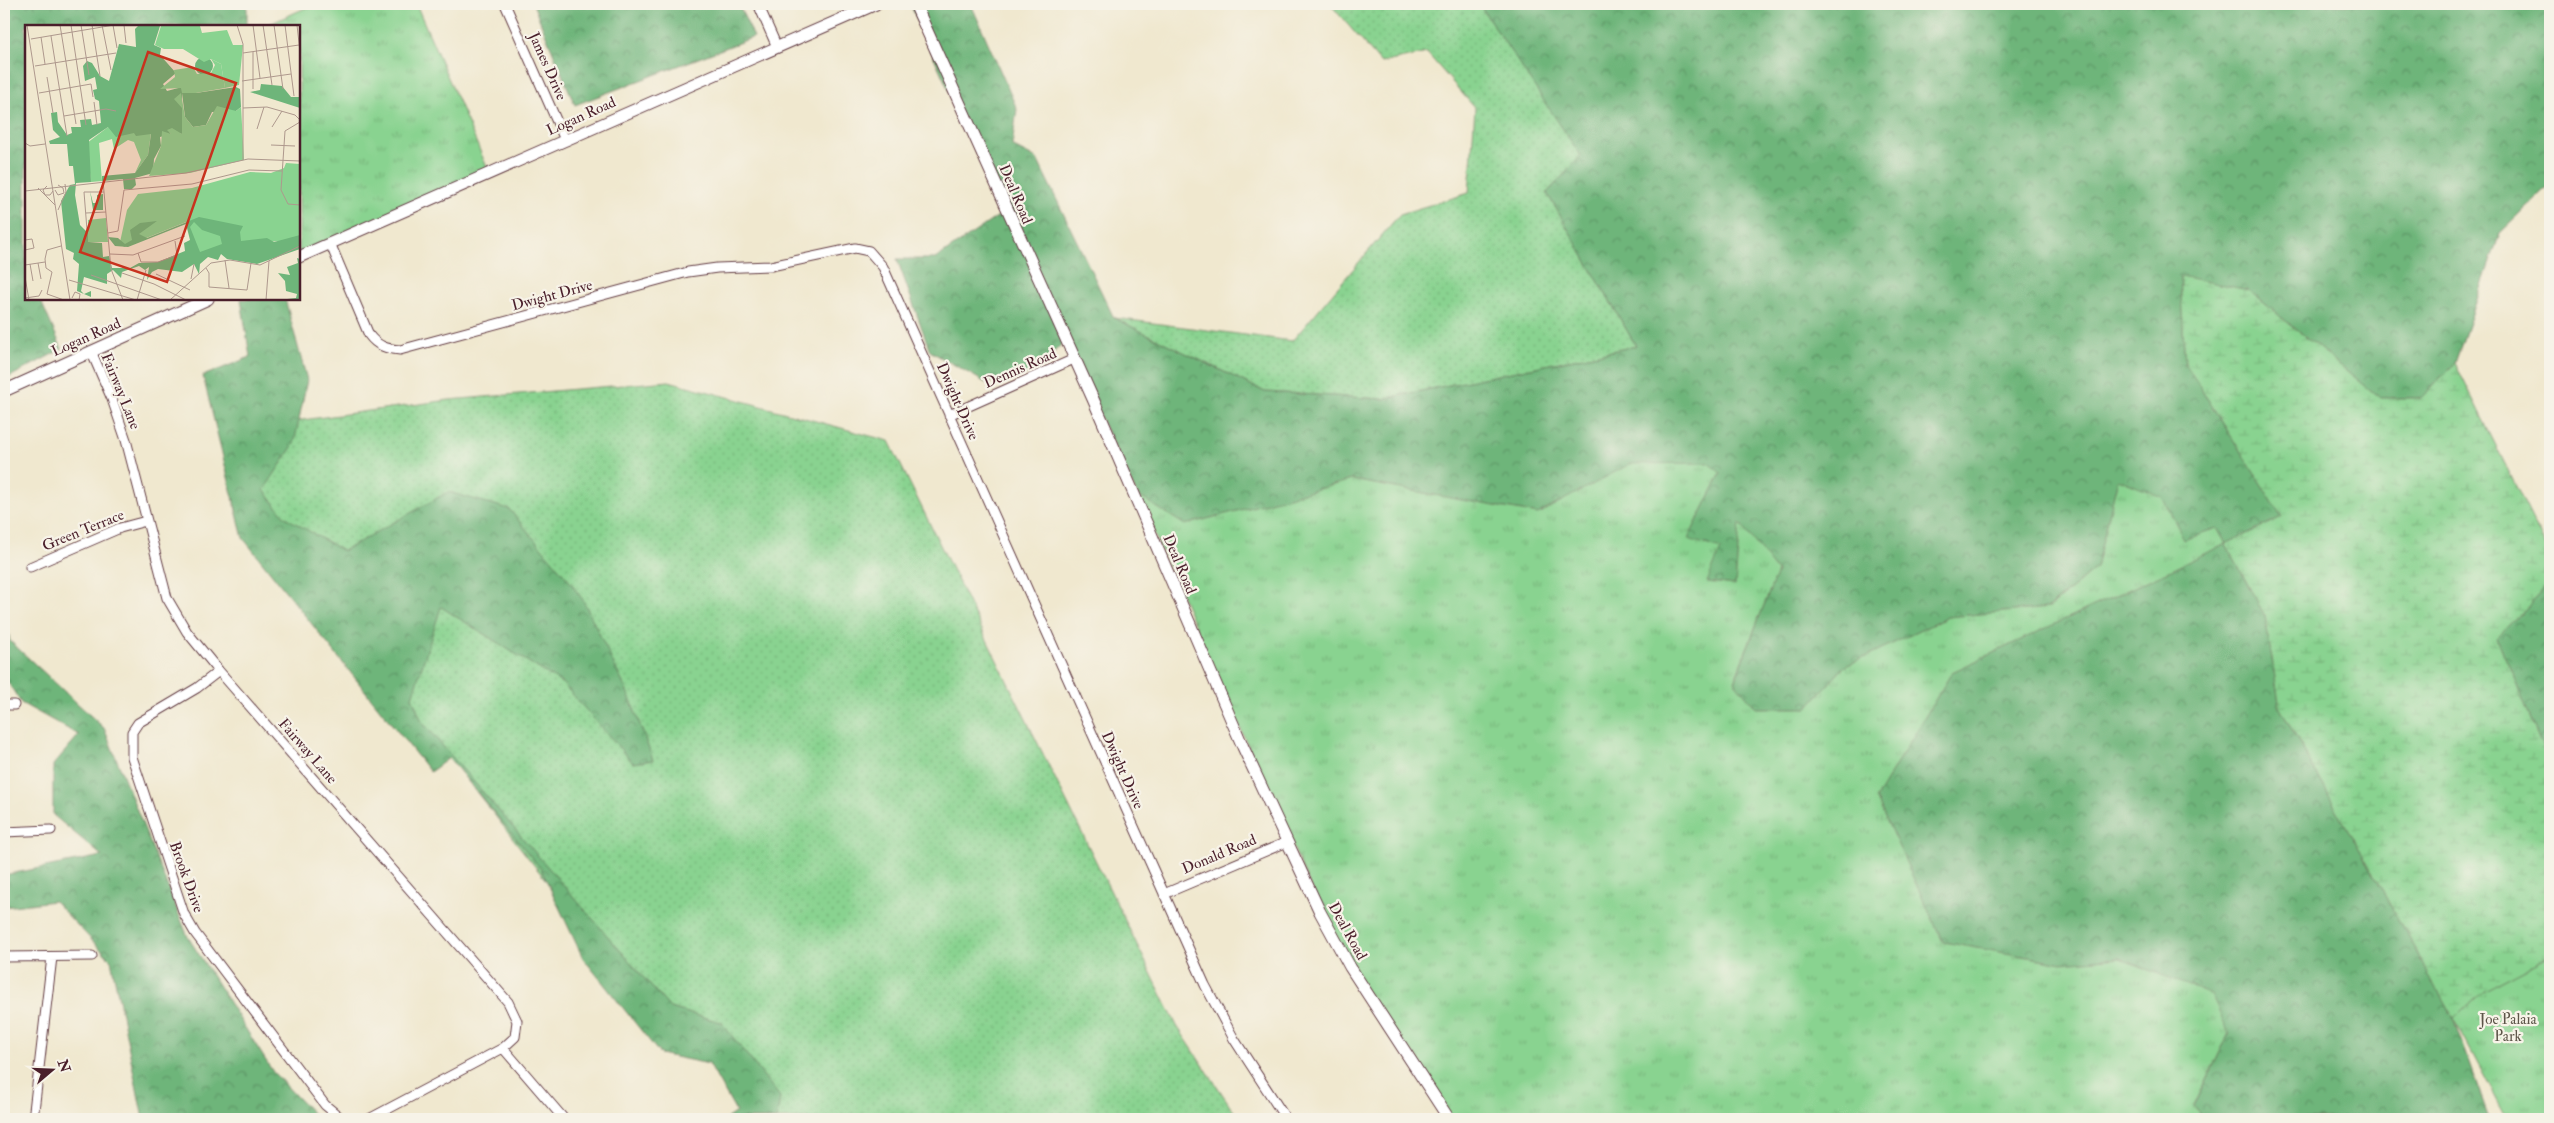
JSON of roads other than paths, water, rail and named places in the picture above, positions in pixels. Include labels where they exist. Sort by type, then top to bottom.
[{"type":"street","name":"James Drive","points":[[505,4],[565,140]]},
{"type":"street","points":[[758,4],[777,47]]},
{"type":"street","name":"Logan Road","points":[[300,257],[876,4]]},
{"type":"street","name":"Deal Road","points":[[915,4],[1287,842],[1320,912],[1350,967],[1449,1119]]},
{"type":"street","name":"Dwight Drive","points":[[330,243],[369,335],[380,346],[400,350],[688,272],[717,268],[771,266],[851,249],[862,249],[873,254],[883,267],[1219,1013],[1286,1119]]},
{"type":"street","name":"Logan Road","points":[[4,391],[206,300]]},
{"type":"street","name":"Fairway Lane","points":[[90,351],[112,399],[126,440],[162,586],[171,608],[186,632],[508,1002],[517,1021],[517,1032],[513,1040],[503,1048]]},
{"type":"street","name":"Dennis Road","points":[[949,415],[1074,359]]},
{"type":"street","name":"Green Terrace","points":[[30,567],[120,528],[146,521]]},
{"type":"street","name":"Brook Drive","points":[[220,671],[197,688],[138,723],[132,732],[132,757],[176,896],[195,933],[325,1106],[342,1119]]},
{"type":"street","points":[[4,705],[14,705]]},
{"type":"street","points":[[4,832],[51,830]]},
{"type":"street","name":"Donald Road","points":[[1164,894],[1287,842]]},
{"type":"street","points":[[4,958],[92,956]]},
{"type":"street","points":[[33,1119],[52,957]]},
{"type":"street","points":[[369,1119],[503,1048],[564,1119]]},
{"type":"park label","name":"Joe Palaia Park","points":[[2508,1028]]}]
